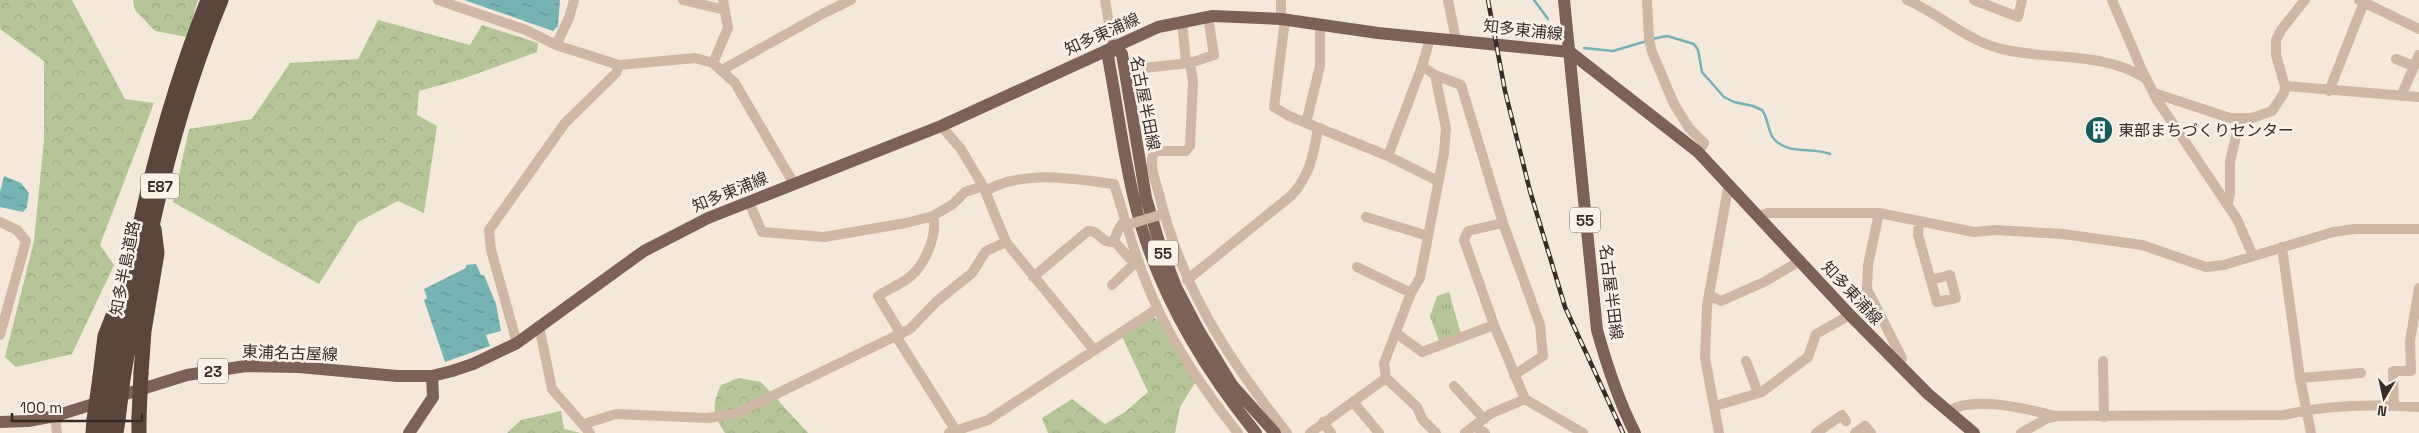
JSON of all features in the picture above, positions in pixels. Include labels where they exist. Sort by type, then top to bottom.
[{"type":"highway","name":"知多半島道路","points":[[105,427],[127,280],[158,147],[208,0]]},
{"type":"highway","name":"知多半島道路","points":[[111,378],[139,282],[152,220],[180,119],[221,0]]},
{"type":"highway","points":[[139,433],[145,323],[157,253],[152,220]]},
{"type":"highway","points":[[105,427],[111,378]]},
{"type":"main road","name":"名古屋半田線","points":[[1564,0],[1597,330],[1607,367],[1620,403],[1635,433]]},
{"type":"main road","name":"知多東浦線","points":[[432,376],[474,364],[517,343],[644,250],[708,218],[941,126],[1158,27],[1208,17],[1283,19],[1430,39],[1570,52],[1698,152],[1898,364],[1974,433]]},
{"type":"main road","name":"名古屋半田線","points":[[1256,433],[1222,391],[1180,319],[1157,270],[1134,200],[1108,57],[1113,46],[1122,54],[1146,198],[1159,242],[1176,287],[1199,331],[1232,385],[1275,433]]},
{"type":"main road","name":"東浦名古屋線","points":[[0,422],[28,421],[55,416],[187,375],[246,366],[299,367],[397,376],[432,376]]},
{"type":"main road","points":[[409,433],[433,397],[432,376]]},
{"type":"street","points":[[438,0],[526,30],[556,44],[619,65],[695,58],[713,63],[735,83],[794,184]]},
{"type":"street","points":[[556,44],[569,18],[574,0]]},
{"type":"street","points":[[683,0],[724,5],[728,28],[713,63]]},
{"type":"street","points":[[722,70],[824,12],[851,0]]},
{"type":"street","points":[[1105,0],[1113,46]]},
{"type":"street","points":[[1281,0],[1283,19],[1274,107],[1306,123],[1388,156],[1438,181]]},
{"type":"street","points":[[1448,0],[1456,40]]},
{"type":"street","points":[[1647,0],[1649,39],[1652,52],[1674,104],[1689,128],[1704,143],[1698,152]]},
{"type":"street","points":[[1908,0],[1921,6],[1968,37],[2006,50],[2077,57],[2135,72],[2147,80]]},
{"type":"street","points":[[1974,0],[2018,17],[2022,0]]},
{"type":"street","points":[[2112,0],[2154,94],[2237,219],[2253,256]]},
{"type":"street","points":[[2154,94],[2230,118],[2252,118],[2272,111],[2282,99],[2284,86],[2276,55],[2276,40],[2281,30],[2305,0]]},
{"type":"street","points":[[2329,91],[2362,1],[2419,29]]},
{"type":"street","points":[[1124,70],[1188,63],[1214,55],[1208,17]]},
{"type":"street","points":[[1182,21],[1188,63],[1194,81],[1190,146],[1186,151],[1156,151],[1151,160],[1163,214],[1187,280],[1208,322],[1264,404],[1287,433]]},
{"type":"street","points":[[1306,123],[1320,66],[1320,24]]},
{"type":"street","points":[[1388,156],[1422,66],[1430,39]]},
{"type":"street","points":[[2401,96],[2419,55]]},
{"type":"street","points":[[2396,59],[2414,66]]},
{"type":"street","points":[[517,343],[491,250],[489,230],[565,123],[616,73],[619,65]]},
{"type":"street","points":[[1422,66],[1435,75],[1461,85],[1503,223],[1540,325],[1544,356],[1514,375]]},
{"type":"street","points":[[1435,75],[1446,128],[1444,154],[1420,278],[1411,293],[1384,363],[1386,378],[1417,406],[1422,419],[1436,433]]},
{"type":"street","points":[[2284,86],[2419,97]]},
{"type":"street","points":[[2227,205],[2230,194],[2230,162],[2240,118]]},
{"type":"street","points":[[941,126],[961,149],[984,188],[1006,242],[1094,350]]},
{"type":"street","points":[[1187,280],[1292,195],[1303,182],[1314,152],[1318,128]]},
{"type":"street","points":[[749,202],[762,232],[811,237],[840,234],[933,216],[953,204],[965,192],[1016,180],[1047,177],[1114,184],[1137,262],[1157,309],[1195,376],[1238,433]]},
{"type":"street","points":[[1719,433],[1705,358],[1709,295],[1728,188],[1731,186]]},
{"type":"street","points":[[1759,216],[1768,214],[1879,213],[1974,232],[1996,230],[2063,234],[2142,245],[2206,267],[2224,266],[2333,232],[2355,229],[2419,229]]},
{"type":"street","points":[[1879,213],[1868,265],[1867,289],[1902,358],[1898,364]]},
{"type":"street","points":[[1114,241],[1116,229],[1126,223],[1163,214]]},
{"type":"street","points":[[933,216],[933,235],[917,269],[911,276],[878,296],[952,432],[988,420],[1157,309]]},
{"type":"street","points":[[1366,217],[1428,236]]},
{"type":"street","points":[[1919,221],[1918,235],[1931,280]]},
{"type":"street","points":[[0,222],[17,230],[26,241],[0,335]]},
{"type":"street","points":[[1503,223],[1468,231],[1464,240],[1494,325],[1525,399],[1583,433]]},
{"type":"street","points":[[1033,277],[1088,231],[1096,233],[1103,241],[1108,243],[1114,241]]},
{"type":"street","points":[[1114,241],[1137,262]]},
{"type":"street","points":[[539,326],[552,389],[587,429],[616,414],[708,418],[735,414],[898,335],[917,323],[936,302],[972,273],[986,252],[1006,242]]},
{"type":"street","points":[[2282,247],[2300,378],[2311,433]]},
{"type":"street","points":[[1709,295],[1721,301],[1764,282],[1800,261]]},
{"type":"street","points":[[1112,285],[1137,262]]},
{"type":"street","points":[[1357,267],[1411,293]]},
{"type":"street","points":[[2394,406],[2393,371],[2411,370],[2410,341],[2419,288]]},
{"type":"street","points":[[1714,406],[1758,393],[1808,357],[1816,334],[1850,315]]},
{"type":"street","points":[[1396,333],[1422,352],[1494,325]]},
{"type":"street","points":[[2103,361],[2104,417]]},
{"type":"street","points":[[1746,362],[1758,393]]},
{"type":"street","points":[[2300,378],[2360,373]]},
{"type":"street","points":[[1310,433],[1386,378]]},
{"type":"street","points":[[1454,386],[1484,419]]},
{"type":"street","points":[[1465,433],[1490,414],[1525,399]]},
{"type":"street","points":[[1354,403],[1379,433]]},
{"type":"street","points":[[1948,411],[1960,404],[1982,404],[2025,408],[2057,416],[2104,417],[2284,415],[2306,410],[2372,405],[2419,407]]},
{"type":"street","points":[[1816,433],[1842,415],[1846,421]]},
{"type":"street","points":[[55,416],[58,433]]},
{"type":"street","points":[[2021,433],[2048,418],[2057,416]]},
{"type":"street","points":[[1323,422],[1331,433]]},
{"type":"street","points":[[1474,426],[1485,433]]},
{"type":"street","points":[[1855,433],[1865,426],[1870,433]]},
{"type":"green space","points":[[0,0],[72,0],[125,99],[154,103],[100,245],[114,265],[72,354],[16,367],[5,357],[34,241],[44,140],[44,61],[0,29]]},
{"type":"green space","points":[[133,0],[198,0],[187,37],[155,31],[135,10]]},
{"type":"green space","points":[[378,20],[470,45],[482,25],[538,43],[537,52],[462,79],[419,91],[417,115],[437,126],[424,213],[398,201],[358,222],[319,284],[173,202],[189,129],[252,119],[290,63],[358,59]]},
{"type":"green space","points":[[1449,292],[1461,334],[1439,341],[1430,316],[1437,296]]},
{"type":"green space","points":[[1152,315],[1165,327],[1195,383],[1180,407],[1175,433],[1048,433],[1042,418],[1072,399],[1105,424],[1125,412],[1148,392],[1121,334]]},
{"type":"green space","points":[[739,378],[761,382],[808,433],[725,433],[716,415],[716,398],[721,385]]},
{"type":"green space","points":[[561,411],[564,429],[580,433],[507,433],[521,420]]},
{"type":"water","points":[[464,0],[560,0],[558,26],[553,31]]},
{"type":"water","points":[[4,176],[21,183],[29,193],[27,207],[23,212],[0,207],[0,192]]},
{"type":"water","points":[[476,264],[481,275],[484,275],[496,304],[501,331],[486,335],[490,346],[445,362],[424,300],[427,298],[424,289],[466,268],[466,265]]},
{"type":"waterway","points":[[1534,0],[1548,19]]},
{"type":"waterway","points":[[1652,39],[1667,36],[1694,44],[1698,50],[1702,72],[1724,97],[1762,110],[1772,136],[1780,144],[1793,149],[1830,154]]},
{"type":"waterway","points":[[1584,48],[1613,51],[1647,41]]},
{"type":"railway","points":[[1488,0],[1505,91],[1530,191],[1565,307],[1623,433]]},
{"type":"place","name":"東部まちづくりセンター","points":[[2099,130]]}]
